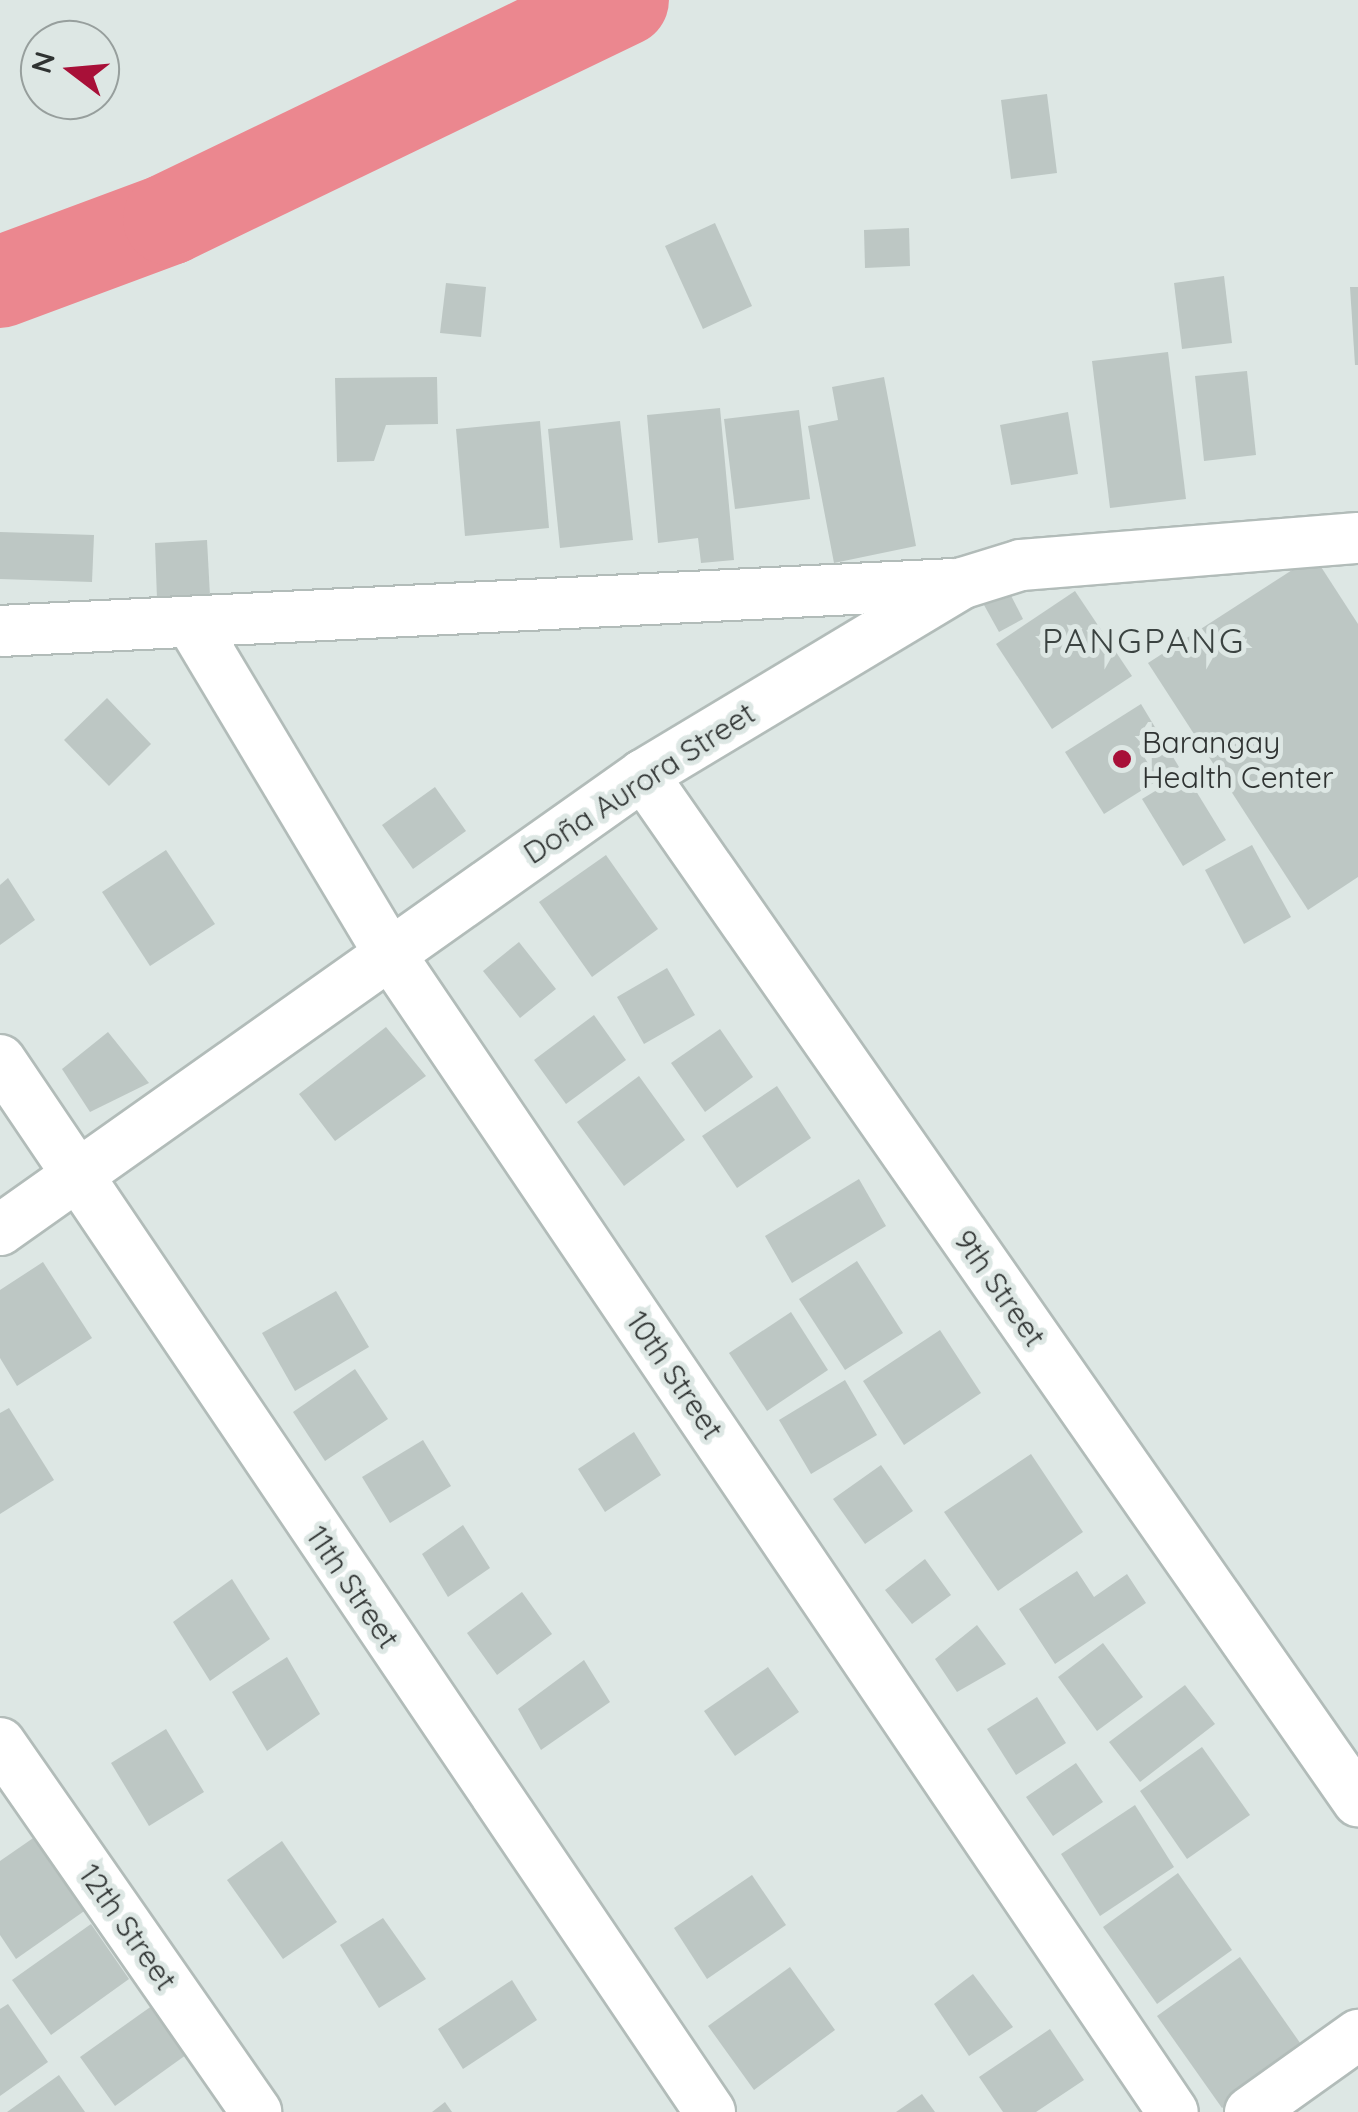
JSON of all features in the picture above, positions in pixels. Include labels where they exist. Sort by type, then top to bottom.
[{"type":"street","name":"Doña Aurora Street","points":[[0,1230],[388,951],[642,776],[962,583],[1022,565],[1358,538]]},
{"type":"street","points":[[0,631],[194,627],[962,583]]},
{"type":"street","name":"10th Street","points":[[194,627],[388,951],[1173,2112]]},
{"type":"street","name":"9th Street","points":[[642,776],[1358,1801]]},
{"type":"street","name":"11th Street","points":[[0,1060],[76,1179],[710,2112]]},
{"type":"street","name":"12th Street","points":[[0,1743],[256,2112]]},
{"type":"street","points":[[1250,2112],[1358,2035]]},
{"type":"building","points":[[1047,94],[1057,173],[1011,179],[1001,100]]},
{"type":"building","points":[[715,223],[752,306],[703,329],[665,246]]},
{"type":"building","points":[[909,228],[910,266],[865,268],[864,230]]},
{"type":"building","points":[[1224,276],[1232,343],[1182,349],[1174,283]]},
{"type":"building","points":[[446,283],[486,287],[481,337],[440,333]]},
{"type":"building","points":[[1350,287],[1358,287],[1358,365],[1355,365]]},
{"type":"building","points":[[1168,352],[1186,499],[1110,508],[1092,361]]},
{"type":"building","points":[[1247,371],[1256,455],[1204,461],[1195,376]]},
{"type":"building","points":[[437,377],[438,424],[386,425],[374,461],[337,462],[335,378]]},
{"type":"building","points":[[884,377],[916,546],[834,563],[808,426],[838,420],[832,387]]},
{"type":"building","points":[[720,408],[734,560],[701,563],[698,538],[658,543],[647,415]]},
{"type":"building","points":[[799,410],[810,499],[735,509],[724,419]]},
{"type":"building","points":[[1068,412],[1078,474],[1011,485],[1000,425]]},
{"type":"building","points":[[540,421],[549,528],[465,536],[456,429]]},
{"type":"building","points":[[620,421],[633,540],[560,548],[548,429]]},
{"type":"building","points":[[0,532],[94,535],[92,582],[0,579]]},
{"type":"building","points":[[207,540],[210,596],[157,599],[155,543]]},
{"type":"building","points":[[1314,556],[1358,624],[1358,877],[1308,910],[1148,663]]},
{"type":"building","points":[[1004,582],[1023,619],[999,632],[979,596]]},
{"type":"building","points":[[1075,591],[1132,676],[1052,729],[996,644]]},
{"type":"building","points":[[107,698],[151,744],[109,786],[64,740]]},
{"type":"building","name":"Barangay Health Center","points":[[1141,704],[1179,767],[1104,814],[1065,752]]},
{"type":"building","points":[[1185,773],[1226,840],[1183,866],[1142,799]]},
{"type":"building","points":[[435,787],[466,831],[413,869],[382,825]]},
{"type":"building","points":[[1252,845],[1291,917],[1244,944],[1205,870]]},
{"type":"building","points":[[166,850],[215,924],[150,966],[102,892]]},
{"type":"building","points":[[606,855],[658,929],[592,977],[539,902]]},
{"type":"building","points":[[8,878],[35,920],[0,945],[0,885]]},
{"type":"building","points":[[519,942],[556,989],[520,1018],[483,971]]},
{"type":"building","points":[[667,968],[695,1015],[644,1044],[617,997]]},
{"type":"building","points":[[594,1015],[626,1060],[566,1104],[534,1060]]},
{"type":"building","points":[[386,1027],[426,1076],[335,1141],[299,1094]]},
{"type":"building","points":[[720,1029],[753,1077],[705,1112],[671,1063]]},
{"type":"building","points":[[108,1032],[149,1083],[90,1112],[62,1069]]},
{"type":"building","points":[[639,1076],[685,1140],[624,1186],[577,1122]]},
{"type":"building","points":[[777,1086],[811,1138],[737,1188],[702,1136]]},
{"type":"building","points":[[859,1179],[886,1226],[792,1283],[765,1236]]},
{"type":"building","points":[[857,1261],[903,1333],[845,1370],[799,1299]]},
{"type":"building","points":[[43,1262],[92,1338],[17,1386],[0,1358],[0,1290]]},
{"type":"building","points":[[336,1291],[369,1347],[295,1391],[262,1333]]},
{"type":"building","points":[[791,1312],[828,1370],[767,1411],[729,1353]]},
{"type":"building","points":[[940,1330],[981,1393],[904,1445],[863,1381]]},
{"type":"building","points":[[355,1369],[388,1419],[325,1461],[293,1412]]},
{"type":"building","points":[[845,1380],[877,1435],[811,1474],[779,1420]]},
{"type":"building","points":[[9,1408],[54,1480],[0,1514],[0,1413]]},
{"type":"building","points":[[634,1432],[661,1475],[605,1512],[578,1469]]},
{"type":"building","points":[[423,1440],[451,1486],[390,1523],[362,1477]]},
{"type":"building","points":[[1031,1454],[1083,1532],[998,1591],[944,1512]]},
{"type":"building","points":[[881,1465],[913,1511],[865,1544],[833,1499]]},
{"type":"building","points":[[463,1525],[490,1568],[448,1597],[422,1554]]},
{"type":"building","points":[[925,1559],[951,1595],[912,1624],[885,1590]]},
{"type":"building","points":[[1077,1571],[1094,1597],[1127,1574],[1146,1603],[1055,1664],[1019,1609]]},
{"type":"building","points":[[232,1579],[270,1639],[210,1681],[173,1622]]},
{"type":"building","points":[[522,1592],[552,1634],[497,1675],[467,1633]]},
{"type":"building","points":[[977,1625],[1006,1664],[957,1692],[935,1659]]},
{"type":"building","points":[[1103,1643],[1143,1697],[1097,1731],[1058,1677]]},
{"type":"building","points":[[287,1657],[320,1714],[267,1751],[232,1692]]},
{"type":"building","points":[[584,1660],[610,1702],[541,1750],[518,1709]]},
{"type":"building","points":[[768,1667],[799,1712],[735,1756],[704,1711]]},
{"type":"building","points":[[1185,1685],[1215,1724],[1140,1782],[1109,1742]]},
{"type":"building","points":[[1037,1697],[1066,1743],[1016,1775],[987,1729]]},
{"type":"building","points":[[166,1729],[204,1792],[149,1826],[111,1763]]},
{"type":"building","points":[[1202,1747],[1250,1815],[1187,1859],[1140,1791]]},
{"type":"building","points":[[1076,1763],[1103,1802],[1053,1836],[1026,1797]]},
{"type":"building","points":[[1135,1805],[1174,1867],[1100,1916],[1061,1854]]},
{"type":"building","points":[[39,1834],[90,1907],[16,1959],[0,1935],[0,1861]]},
{"type":"building","points":[[282,1841],[337,1922],[283,1959],[227,1880]]},
{"type":"building","points":[[1178,1873],[1232,1950],[1157,2004],[1103,1927]]},
{"type":"building","points":[[752,1875],[786,1925],[707,1979],[674,1928]]},
{"type":"building","points":[[383,1918],[426,1979],[379,2008],[340,1945]]},
{"type":"building","points":[[91,1924],[129,1979],[51,2035],[12,1980]]},
{"type":"building","points":[[1240,1957],[1305,2050],[1222,2108],[1157,2016]]},
{"type":"building","points":[[790,1967],[835,2030],[754,2090],[708,2026]]},
{"type":"building","points":[[973,1974],[1013,2027],[969,2056],[934,2004]]},
{"type":"building","points":[[512,1980],[537,2020],[463,2069],[438,2029]]},
{"type":"building","points":[[170,1993],[204,2042],[115,2106],[80,2057]]},
{"type":"building","points":[[8,2004],[48,2062],[0,2096],[0,2009]]},
{"type":"building","points":[[1050,2029],[1084,2080],[1036,2112],[1003,2112],[979,2077]]},
{"type":"building","points":[[59,2075],[85,2112],[7,2112]]},
{"type":"building","points":[[922,2094],[935,2112],[896,2112]]},
{"type":"building","points":[[445,2102],[452,2112],[432,2112]]},
{"type":"waterway","points":[[0,282],[169,219],[623,0]]},
{"type":"place","name":"Barangay Health Center","points":[[1122,759]]},
{"type":"district","name":"PANGPANG","points":[[1144,640]]}]
